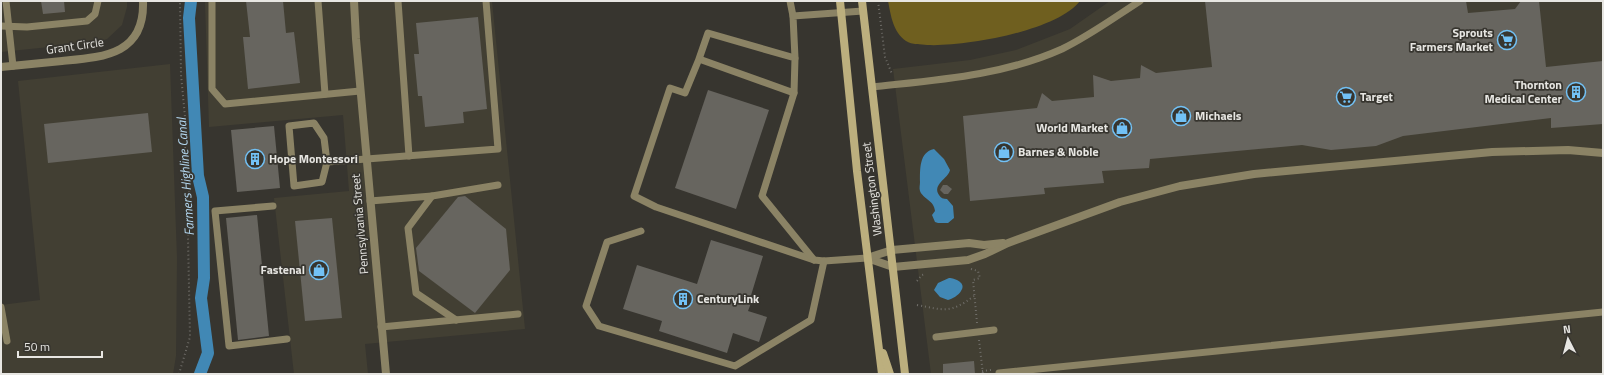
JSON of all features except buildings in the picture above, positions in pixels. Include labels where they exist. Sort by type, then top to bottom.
[{"type":"main road","name":"Washington Street","points":[[840,1],[867,258],[882,374]]},
{"type":"main road","name":"Washington Street","points":[[862,1],[894,267],[905,374]]},
{"type":"main road","points":[[878,339],[890,374]]},
{"type":"street","name":"Grant Circle","points":[[1,67],[95,58],[114,52],[123,47],[136,34],[142,18],[143,1]]},
{"type":"street","name":"Pennsylvania Street","points":[[354,1],[360,91],[386,374]]},
{"type":"street","points":[[867,258],[894,267],[968,260],[1008,243],[1120,202],[1180,186],[1254,174],[1492,152],[1568,150],[1603,153]]},
{"type":"street","points":[[867,258],[892,250],[968,243],[984,245],[1008,243]]},
{"type":"lane","points":[[6,1],[13,66]]},
{"type":"lane","points":[[1,26],[26,27],[87,21],[95,14],[98,1]]},
{"type":"lane","points":[[212,1],[212,89],[225,104],[360,91]]},
{"type":"lane","points":[[318,1],[326,94]]},
{"type":"lane","points":[[398,1],[409,156]]},
{"type":"lane","points":[[327,162],[498,149],[486,1]]},
{"type":"lane","points":[[790,1],[793,16],[795,58],[794,93],[762,196],[814,260]]},
{"type":"lane","points":[[872,87],[966,76],[1015,66],[1062,49],[1140,1]]},
{"type":"lane","points":[[793,16],[863,11]]},
{"type":"lane","points":[[795,58],[708,33],[685,93],[670,88],[634,196],[656,207],[814,260],[824,261],[867,258]]},
{"type":"lane","points":[[699,59],[794,93]]},
{"type":"lane","points":[[314,123],[324,138],[327,162],[322,182],[294,186],[288,126],[314,123]]},
{"type":"lane","points":[[370,201],[432,196],[498,185]]},
{"type":"lane","points":[[432,196],[408,228],[416,293],[456,320]]},
{"type":"lane","points":[[273,206],[215,211],[229,346],[287,339]]},
{"type":"lane","points":[[641,232],[607,242],[586,306],[599,326],[735,366],[811,320],[824,261]]},
{"type":"lane","points":[[1,307],[6,341]]},
{"type":"lane","points":[[998,373],[1603,312]]},
{"type":"lane","points":[[381,328],[518,314]]},
{"type":"lane","points":[[936,338],[994,330]]},
{"type":"path","points":[[179,374],[190,336],[188,238],[190,197],[185,160],[185,117],[180,75],[180,1]]},
{"type":"path","points":[[878,1],[885,57],[892,74]]},
{"type":"path","points":[[964,270],[972,269],[980,275],[980,278],[973,280],[983,374]]},
{"type":"path","points":[[917,281],[928,273]]},
{"type":"path","points":[[917,305],[952,310],[974,296]]},
{"type":"shaded area","points":[[1,1],[127,1],[127,7],[122,25],[107,39],[97,42],[1,52]]},
{"type":"shaded area","points":[[205,1],[492,1],[525,329],[365,344],[368,374],[294,374],[274,198],[349,191],[343,115],[209,127]]},
{"type":"shaded area","points":[[888,1],[1080,1],[1068,12],[1052,21],[1031,29],[986,40],[943,45],[927,45],[906,41],[898,33],[893,23]]},
{"type":"shaded area","points":[[1110,1],[1603,1],[1603,374],[931,374],[893,69],[970,60],[1016,50],[1070,29]]},
{"type":"shaded area","points":[[170,64],[177,258],[176,356],[173,374],[1,374],[1,305],[40,300],[18,81]]},
{"type":"water","points":[[934,149],[944,159],[950,170],[937,188],[940,196],[947,199],[953,206],[954,218],[948,223],[935,222],[932,215],[935,211],[933,204],[921,194],[920,190],[921,162],[925,154]]},
{"type":"water","points":[[949,278],[960,282],[962,288],[957,295],[948,300],[940,297],[934,290],[938,283]]},
{"type":"waterway","name":"Farmers Highline Canal","points":[[191,1],[189,18],[198,176],[203,197],[204,278],[201,298],[208,353],[200,374]]},
{"type":"place","name":"Sprouts Farmers Market","points":[[1507,40]]},
{"type":"place","name":"Thornton Medical Center","points":[[1576,92]]},
{"type":"place","name":"Target","points":[[1346,97]]},
{"type":"place","name":"Michaels","points":[[1181,116]]},
{"type":"place","name":"World Market","points":[[1122,128]]},
{"type":"place","name":"Barnes & Noble","points":[[1004,152]]},
{"type":"place","name":"Hope Montessori","points":[[255,159]]},
{"type":"place","name":"Fastenal","points":[[319,270]]},
{"type":"place","name":"CenturyLink","points":[[683,299]]}]
